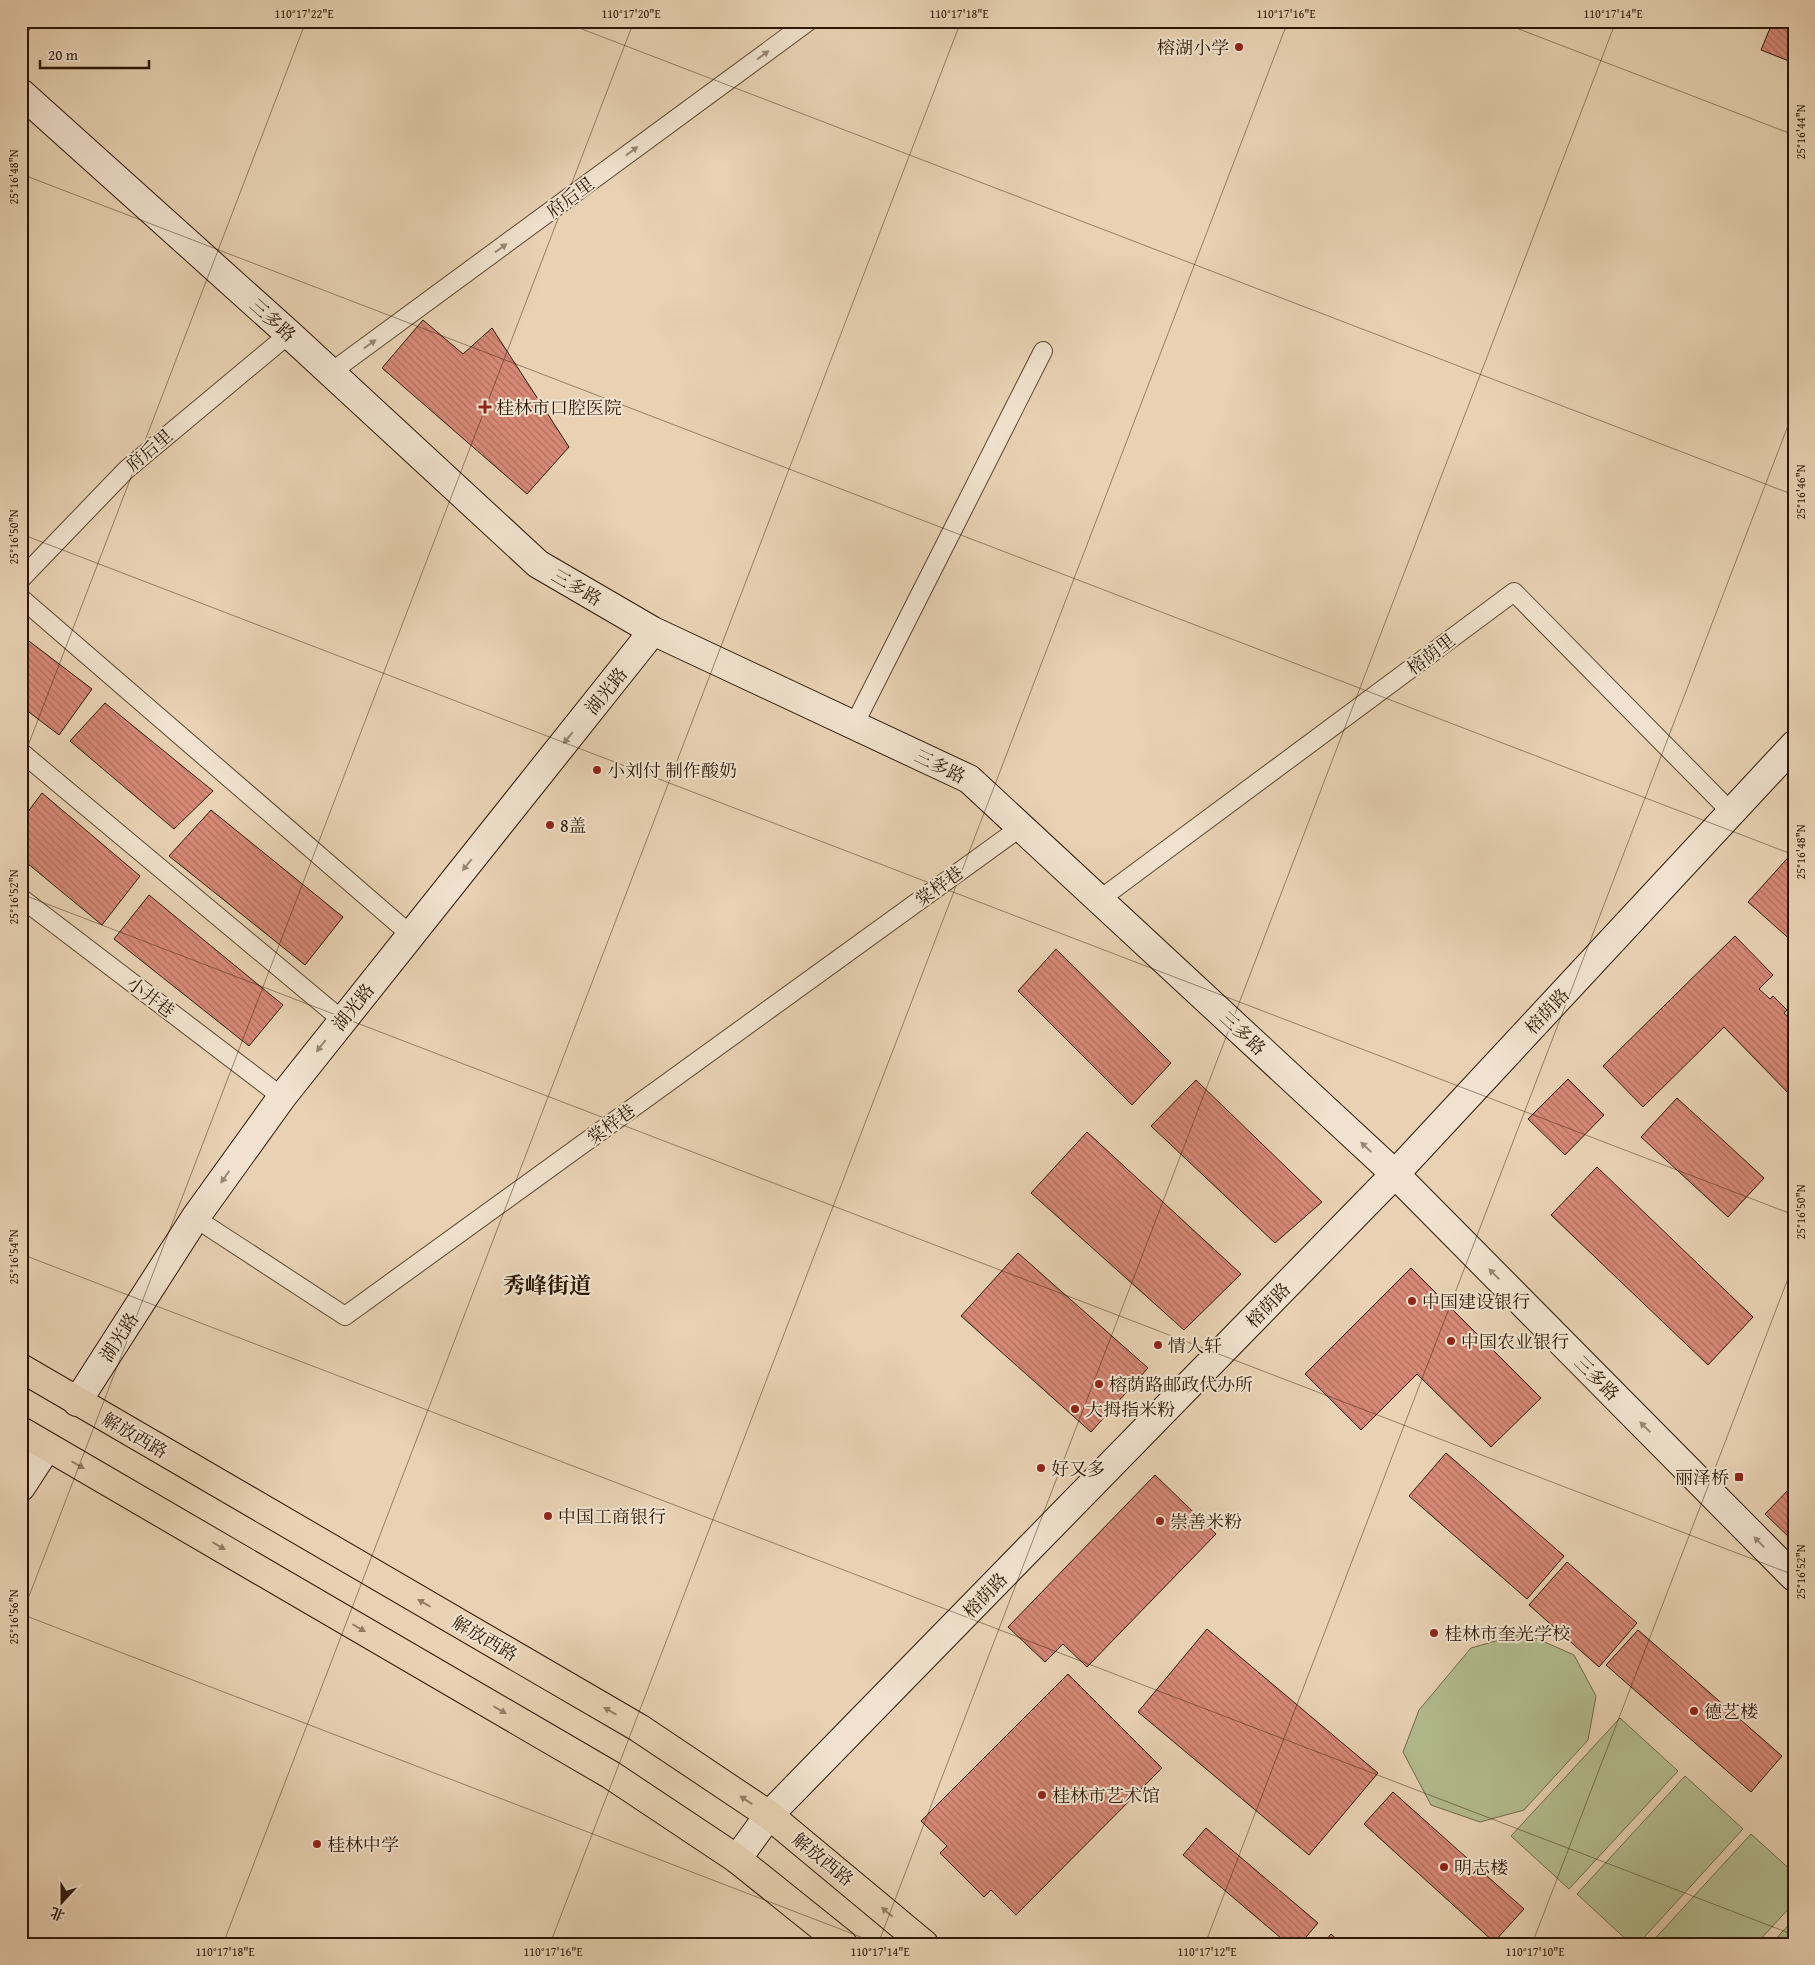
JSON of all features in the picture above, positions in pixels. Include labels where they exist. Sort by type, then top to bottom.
[{"type":"main road","name":"解放西路","points":[[21,1368],[639,1728],[769,1815],[924,1944]]},
{"type":"main road","points":[[21,1431],[611,1774],[737,1859],[843,1944]]},
{"type":"street","name":"三多路","points":[[21,93],[289,334],[538,564],[653,631],[968,779],[1395,1174],[1794,1577]]},
{"type":"street","name":"湖光路","points":[[77,1402],[195,1218],[282,1096],[653,631]]},
{"type":"street","name":"榕荫路","points":[[737,1859],[769,1815],[1395,1174],[1794,745]]},
{"type":"street","points":[[21,1487],[47,1447]]},
{"type":"lane","points":[[21,25],[24,21]]},
{"type":"lane","name":"府后里","points":[[330,373],[809,21]]},
{"type":"lane","name":"府后里","points":[[21,579],[126,470],[289,334]]},
{"type":"lane","points":[[854,725],[1043,351]]},
{"type":"lane","name":"榕荫里","points":[[1100,900],[1514,592],[1731,812]]},
{"type":"lane","points":[[21,598],[411,935]]},
{"type":"lane","points":[[21,752],[342,1020]]},
{"type":"lane","name":"棠梓巷","points":[[195,1218],[345,1316],[1021,827]]},
{"type":"lane","name":"小井巷","points":[[21,898],[282,1096]]},
{"type":"green space","points":[[1524,1633],[1574,1655],[1596,1696],[1588,1740],[1524,1810],[1480,1822],[1431,1805],[1403,1752],[1419,1710],[1471,1648]]},
{"type":"green space","points":[[1620,1718],[1678,1771],[1569,1889],[1511,1836]]},
{"type":"green space","points":[[1685,1776],[1743,1829],[1638,1944],[1631,1944],[1577,1894]]},
{"type":"green space","points":[[1751,1834],[1794,1873],[1794,1903],[1756,1944],[1650,1944]]},
{"type":"green space","points":[[1794,1919],[1794,1944],[1771,1944]]},
{"type":"building","points":[[1773,21],[1794,21],[1794,63],[1761,50]]},
{"type":"building","name":"桂林市口腔医院","points":[[423,320],[463,354],[492,328],[569,447],[527,494],[382,368]]},
{"type":"building","points":[[21,635],[92,689],[59,735],[21,706]]},
{"type":"building","points":[[105,703],[213,791],[174,829],[70,741]]},
{"type":"building","points":[[42,793],[140,876],[102,925],[21,858],[21,821]]},
{"type":"building","points":[[211,810],[343,917],[305,965],[169,856]]},
{"type":"building","points":[[1794,851],[1794,943],[1748,902]]},
{"type":"building","points":[[149,895],[283,1005],[249,1046],[114,939]]},
{"type":"building","points":[[1735,936],[1773,975],[1759,989],[1770,999],[1773,996],[1787,1010],[1784,1013],[1794,1024],[1794,1099],[1724,1027],[1643,1107],[1603,1066]]},
{"type":"building","points":[[1056,949],[1171,1063],[1132,1105],[1018,991]]},
{"type":"building","points":[[1568,1079],[1604,1115],[1565,1155],[1528,1119]]},
{"type":"building","points":[[1196,1080],[1322,1202],[1275,1243],[1151,1126]]},
{"type":"building","points":[[1677,1098],[1764,1178],[1728,1217],[1641,1137]]},
{"type":"building","points":[[1087,1132],[1241,1274],[1184,1330],[1031,1193]]},
{"type":"building","points":[[1597,1167],[1753,1317],[1708,1365],[1551,1215]]},
{"type":"building","points":[[1018,1253],[1148,1368],[1091,1432],[961,1316]]},
{"type":"building","points":[[1411,1268],[1541,1398],[1491,1447],[1417,1374],[1361,1430],[1305,1374]]},
{"type":"building","points":[[1446,1453],[1564,1556],[1527,1599],[1409,1496]]},
{"type":"building","points":[[1155,1475],[1216,1534],[1087,1667],[1063,1644],[1045,1662],[1008,1627]]},
{"type":"building","points":[[1794,1484],[1794,1542],[1765,1514]]},
{"type":"building","points":[[1567,1562],[1637,1623],[1599,1667],[1529,1605]]},
{"type":"building","points":[[1207,1629],[1378,1773],[1309,1855],[1138,1712]]},
{"type":"building","name":"德艺楼","points":[[1638,1630],[1782,1756],[1751,1792],[1606,1665]]},
{"type":"building","name":"桂林市艺术馆","points":[[1068,1674],[1162,1768],[1016,1915],[991,1890],[984,1897],[940,1853],[947,1846],[921,1821]]},
{"type":"building","name":"明志楼","points":[[1393,1792],[1524,1909],[1494,1942],[1364,1824]]},
{"type":"building","points":[[1206,1828],[1318,1923],[1300,1944],[1288,1944],[1183,1855]]},
{"type":"building","points":[[1331,1934],[1342,1944],[1323,1944]]},
{"type":"place","name":"榕湖小学","points":[[1239,47]]},
{"type":"place","name":"桂林市口腔医院","points":[[485,407]]},
{"type":"place","name":"小刘付 制作酸奶","points":[[597,770]]},
{"type":"place","name":"8盖","points":[[550,825]]},
{"type":"place","name":"中国建设银行","points":[[1412,1301]]},
{"type":"place","name":"中国农业银行","points":[[1451,1341]]},
{"type":"place","name":"情人轩","points":[[1158,1345]]},
{"type":"place","name":"榕荫路邮政代办所","points":[[1099,1384]]},
{"type":"place","name":"大拇指米粉","points":[[1075,1409]]},
{"type":"place","name":"好又多","points":[[1041,1468]]},
{"type":"place","name":"丽泽桥","points":[[1739,1477]]},
{"type":"place","name":"中国工商银行","points":[[548,1516]]},
{"type":"place","name":"崇善米粉","points":[[1160,1521]]},
{"type":"place","name":"桂林市奎光学校","points":[[1434,1633]]},
{"type":"place","name":"德艺楼","points":[[1694,1711]]},
{"type":"place","name":"桂林市艺术馆","points":[[1042,1795]]},
{"type":"place","name":"桂林中学","points":[[317,1844]]},
{"type":"place","name":"明志楼","points":[[1444,1867]]},
{"type":"district","name":"秀峰街道","points":[[547,1285]]}]
